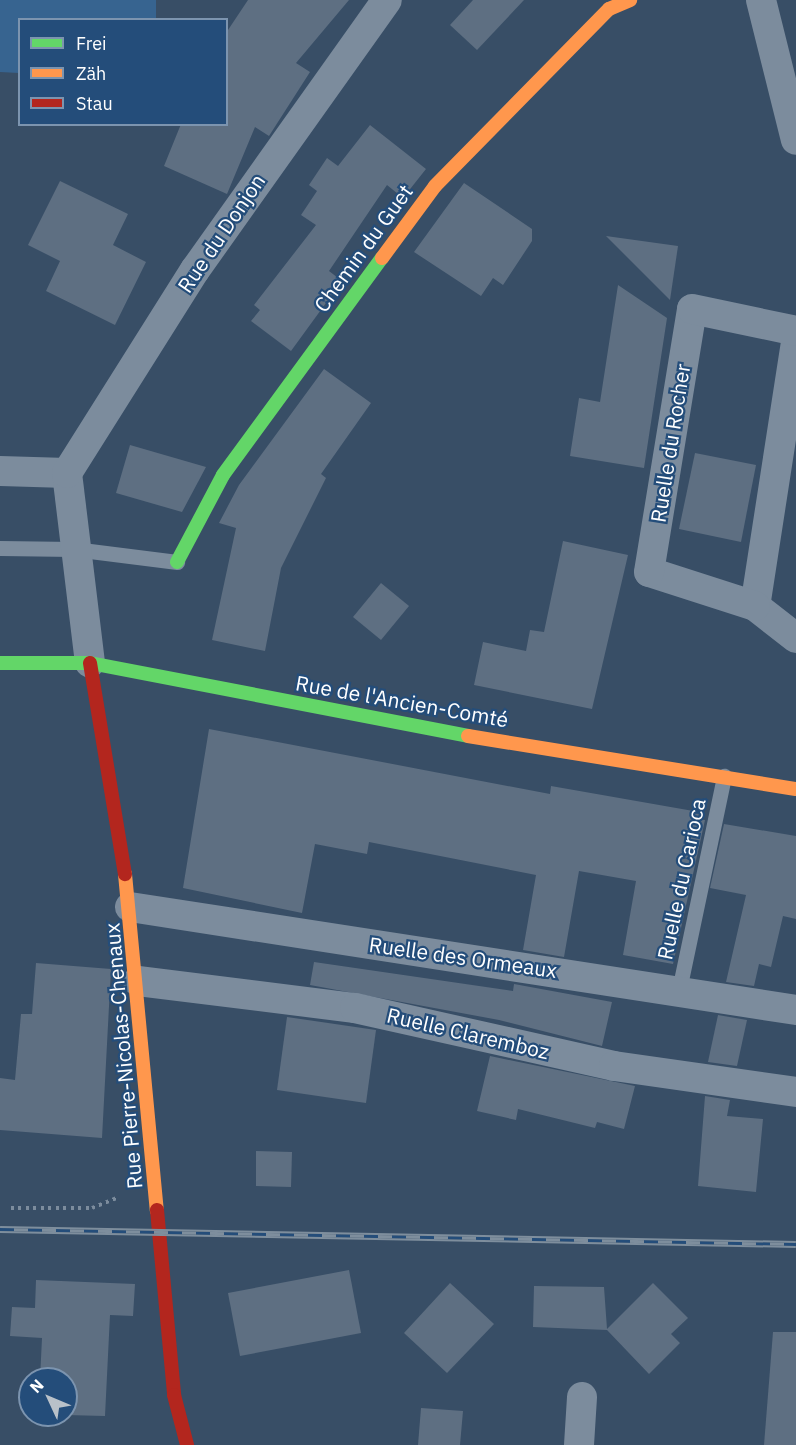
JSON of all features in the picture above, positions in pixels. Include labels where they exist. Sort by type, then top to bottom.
[{"type":"street","name":"Rue du Donjon","points":[[67,473],[195,270],[387,0]]},
{"type":"street","name":"Chemin du Guet","points":[[177,562],[223,475],[435,186],[609,9],[630,0]]},
{"type":"street","points":[[761,0],[796,140]]},
{"type":"street","name":"Ruelle du Rocher","points":[[755,606],[650,572],[692,309],[796,331]]},
{"type":"street","points":[[796,342],[755,606],[796,639]]},
{"type":"street","points":[[0,471],[67,473],[74,549],[90,663]]},
{"type":"street","name":"Rue de l'Ancien-Comté","points":[[0,663],[90,663],[469,736],[724,777],[795,782]]},
{"type":"street","name":"Rue Pierre-Nicolas-Chenaux","points":[[90,663],[130,907],[174,1395],[187,1445]]},
{"type":"street","name":"Ruelle des Ormeaux","points":[[130,907],[679,990],[796,1010]]},
{"type":"street","name":"Ruelle Claremboz","points":[[138,981],[355,1008],[614,1066],[796,1092]]},
{"type":"street","points":[[579,1445],[582,1397]]},
{"type":"lane","points":[[0,548],[74,549],[177,562]]},
{"type":"lane","name":"Ruelle du Carioca","points":[[679,990],[724,777]]},
{"type":"path","points":[[11,1208],[92,1208],[156,1183]]},
{"type":"shaded area","points":[[0,0],[156,0],[156,18],[18,18],[18,73],[0,72]]},
{"type":"building","points":[[248,0],[349,0],[296,63],[310,72],[269,136],[255,127],[227,194],[164,166],[180,126],[228,126],[228,30]]},
{"type":"building","points":[[473,0],[524,0],[477,50],[450,25]]},
{"type":"building","points":[[370,125],[426,169],[403,198],[387,185],[329,271],[342,281],[291,351],[251,321],[260,310],[254,305],[316,225],[301,215],[317,191],[309,185],[327,158],[338,166]]},
{"type":"building","points":[[60,181],[128,214],[113,245],[146,262],[115,325],[46,291],[60,261],[28,245]]},
{"type":"building","points":[[464,183],[532,229],[532,241],[503,285],[493,278],[481,296],[414,252]]},
{"type":"building","points":[[606,236],[678,246],[670,300]]},
{"type":"building","points":[[618,285],[667,318],[644,468],[570,456],[579,398],[600,402]]},
{"type":"building","points":[[324,369],[371,403],[321,474],[326,478],[281,568],[265,651],[212,640],[236,528],[219,523],[239,485]]},
{"type":"building","points":[[130,445],[206,467],[182,512],[116,493]]},
{"type":"building","points":[[695,453],[756,465],[741,542],[679,529]]},
{"type":"building","points":[[563,541],[628,555],[592,709],[474,685],[483,642],[526,651],[530,630],[544,632]]},
{"type":"building","points":[[381,583],[409,606],[381,640],[353,617]]},
{"type":"building","points":[[209,729],[550,794],[551,786],[699,812],[698,819],[705,820],[673,964],[623,955],[636,881],[579,871],[564,957],[523,950],[536,875],[369,842],[367,854],[315,844],[302,913],[183,888]]},
{"type":"building","points":[[724,824],[796,836],[796,919],[783,916],[771,967],[759,964],[754,986],[726,982],[746,895],[710,888]]},
{"type":"building","points":[[314,962],[513,991],[514,984],[612,1002],[602,1046],[499,1020],[310,985]]},
{"type":"building","points":[[36,963],[111,969],[102,1138],[0,1130],[0,1078],[15,1080],[21,1014],[32,1014]]},
{"type":"building","points":[[718,1015],[747,1020],[737,1066],[708,1062]]},
{"type":"building","points":[[287,1017],[376,1030],[366,1103],[277,1090]]},
{"type":"building","points":[[490,1056],[635,1086],[624,1129],[597,1122],[595,1128],[518,1109],[516,1120],[477,1111]]},
{"type":"building","points":[[705,1096],[730,1100],[727,1116],[763,1119],[756,1192],[698,1186]]},
{"type":"building","points":[[256,1151],[292,1152],[291,1187],[256,1186]]},
{"type":"building","points":[[349,1270],[361,1333],[240,1356],[228,1293]]},
{"type":"building","points":[[36,1280],[135,1284],[133,1316],[110,1315],[105,1416],[78,1415],[78,1367],[41,1367],[42,1338],[10,1336],[12,1307],[35,1308]]},
{"type":"building","points":[[450,1283],[494,1324],[447,1373],[404,1333]]},
{"type":"building","points":[[653,1283],[688,1318],[671,1334],[680,1343],[649,1374],[607,1330],[533,1327],[534,1286],[604,1287],[607,1329]]},
{"type":"building","points":[[773,1332],[796,1332],[796,1445],[764,1445]]},
{"type":"building","points":[[421,1408],[463,1411],[460,1445],[418,1445]]},
{"type":"railway","points":[[0,1229],[796,1244]]},
{"type":"traffic: fast","points":[[177,562],[223,475],[382,258]]},
{"type":"traffic: fast","points":[[0,663],[90,663],[468,736]]},
{"type":"traffic: slow","points":[[382,258],[435,186],[609,9],[630,0]]},
{"type":"traffic: slow","points":[[468,736],[796,789]]},
{"type":"traffic: slow","points":[[125,874],[157,1210]]},
{"type":"traffic: jam","points":[[90,663],[125,874]]},
{"type":"traffic: jam","points":[[157,1210],[174,1395],[187,1445]]}]
